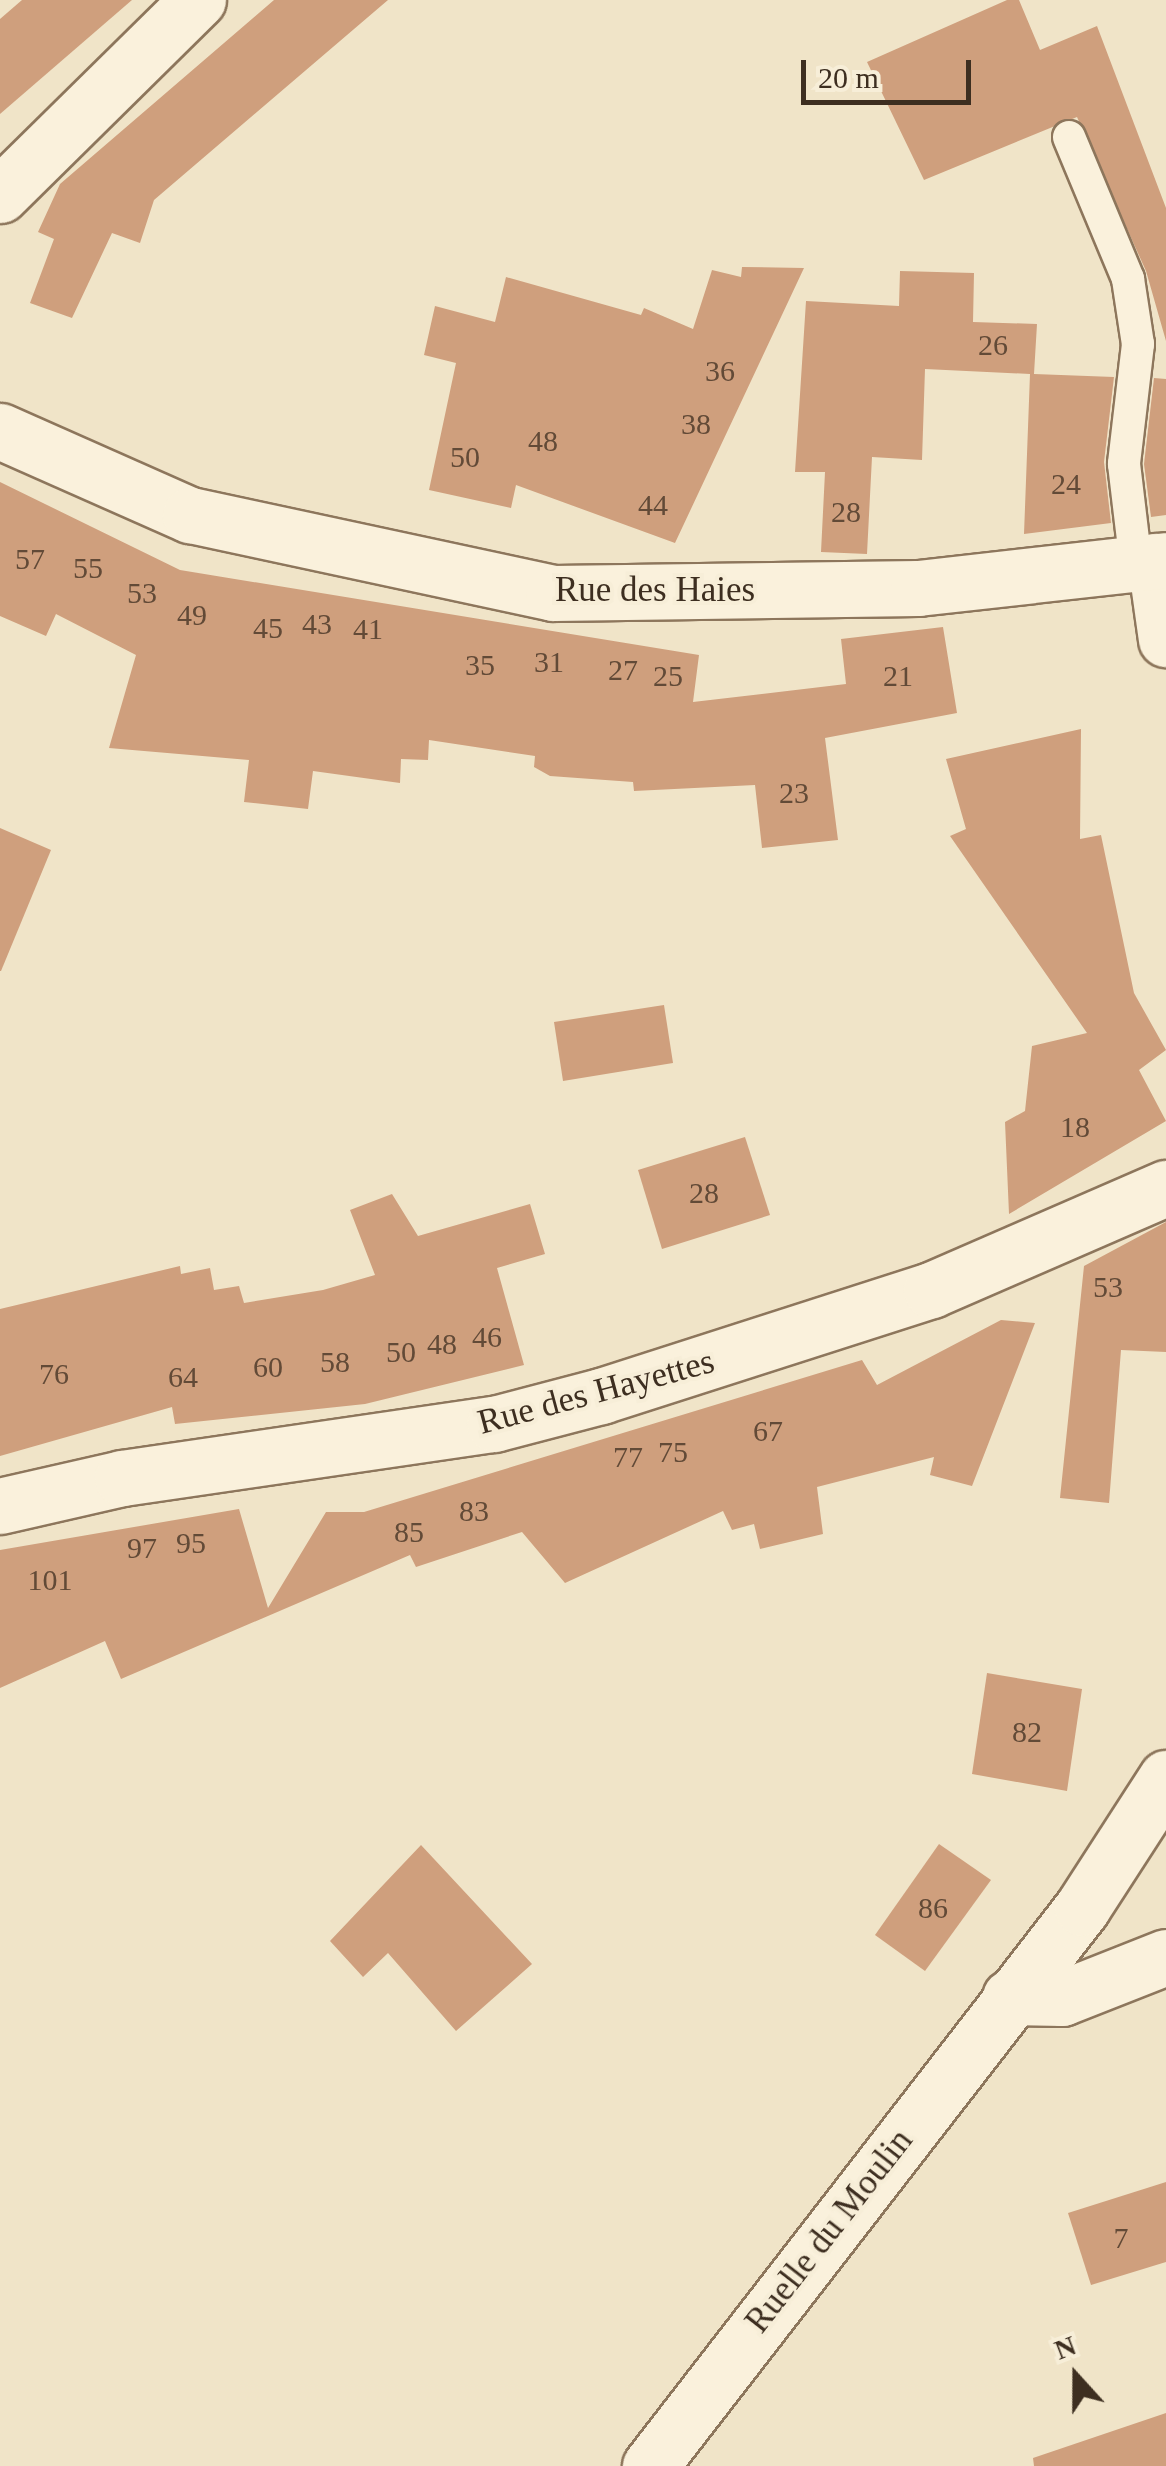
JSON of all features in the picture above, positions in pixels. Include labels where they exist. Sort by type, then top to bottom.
[{"type":"street","points":[[0,195],[198,0]]},
{"type":"street","name":"Rue des Haies","points":[[0,431],[190,515],[553,593],[918,588],[1152,562]]},
{"type":"street","points":[[1152,562],[1166,639]]},
{"type":"street","name":"Rue des Hayettes","points":[[0,1506],[122,1478],[494,1424],[602,1396],[931,1290],[1166,1188]]},
{"type":"street","name":"Ruelle du Moulin","points":[[650,2466],[1082,1908],[1166,1778]]},
{"type":"street","points":[[1010,1997],[1062,1998],[1166,1956]]},
{"type":"lane","points":[[1069,136],[1128,278],[1138,344],[1124,464],[1152,562]]},
{"type":"building","points":[[22,0],[132,0],[0,114],[0,19]]},
{"type":"building","points":[[274,0],[388,0],[154,200],[140,243],[112,233],[72,318],[30,303],[54,239],[38,232],[60,184]]},
{"type":"building","points":[[1007,0],[1019,0],[1040,50],[1097,26],[1166,208],[1166,341],[1146,271],[1077,117],[924,180],[867,62]]},
{"type":"building","points":[[742,267],[804,268],[675,543],[516,485],[511,508],[429,490],[456,363],[424,355],[435,306],[495,322],[506,277],[641,315],[644,308],[693,329],[712,270],[741,277]]},
{"type":"building","points":[[900,271],[974,273],[973,322],[1037,324],[1034,374],[1114,377],[1104,462],[1111,523],[1024,534],[1030,374],[925,369],[922,460],[872,457],[867,554],[821,552],[825,472],[795,472],[806,301],[899,306]]},
{"type":"building","points":[[1154,378],[1166,379],[1166,515],[1151,517],[1144,464]]},
{"type":"building","points":[[0,482],[180,570],[699,655],[693,702],[846,684],[841,639],[943,627],[957,713],[825,738],[838,840],[762,848],[755,785],[634,791],[633,782],[550,776],[534,767],[535,756],[429,740],[428,760],[401,759],[400,783],[313,771],[308,809],[244,802],[249,760],[109,748],[136,655],[56,614],[46,636],[0,616]]},
{"type":"building","points":[[1081,729],[1080,839],[1101,835],[1134,993],[1166,1050],[1139,1070],[1166,1121],[1009,1214],[1005,1122],[1025,1111],[1032,1046],[1087,1033],[950,836],[966,829],[946,759]]},
{"type":"building","points":[[0,828],[51,850],[1,971],[0,971]]},
{"type":"building","points":[[664,1005],[673,1063],[563,1081],[554,1022]]},
{"type":"building","points":[[745,1137],[770,1215],[662,1249],[638,1170]]},
{"type":"building","points":[[392,1194],[418,1236],[530,1204],[545,1254],[497,1268],[524,1365],[365,1404],[175,1424],[172,1407],[0,1456],[0,1309],[180,1266],[181,1274],[210,1268],[214,1290],[239,1286],[244,1303],[323,1290],[375,1275],[350,1210]]},
{"type":"building","points":[[1166,1222],[1166,1352],[1121,1350],[1109,1503],[1060,1498],[1084,1266]]},
{"type":"building","points":[[1001,1320],[1035,1323],[972,1486],[930,1475],[934,1457],[817,1487],[823,1534],[760,1549],[754,1524],[732,1530],[723,1511],[565,1583],[522,1532],[416,1567],[410,1555],[121,1679],[105,1641],[0,1688],[0,1550],[239,1509],[268,1608],[326,1512],[364,1512],[862,1360],[877,1385]]},
{"type":"building","points":[[987,1673],[1082,1689],[1067,1791],[972,1774]]},
{"type":"building","points":[[939,1844],[991,1880],[925,1971],[875,1935]]},
{"type":"building","points":[[421,1845],[532,1964],[456,2031],[388,1953],[363,1977],[330,1941]]},
{"type":"building","points":[[1166,2182],[1166,2262],[1091,2285],[1068,2213]]},
{"type":"building","points":[[1166,2413],[1166,2466],[1034,2466],[1033,2458]]}]
